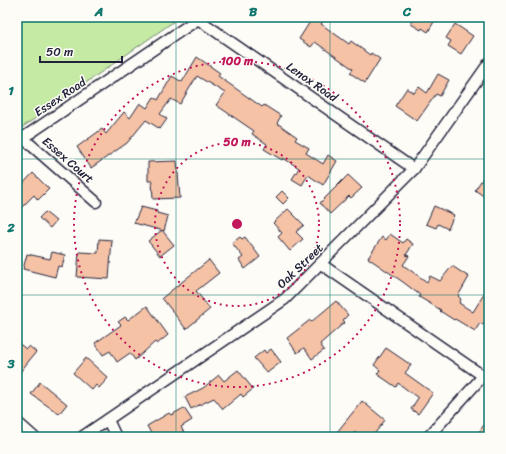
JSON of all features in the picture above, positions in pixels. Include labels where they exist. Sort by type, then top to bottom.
[{"type":"street","name":"Essex Road","points":[[20,140],[196,18]]},
{"type":"street","name":"Lenox Road","points":[[196,18],[414,169]]},
{"type":"street","name":"Oak Street","points":[[82,437],[190,362],[285,299],[414,169],[489,63]]},
{"type":"street","name":"Essex Court","points":[[20,140],[96,202]]},
{"type":"street","points":[[321,264],[486,378],[428,437]]},
{"type":"street","points":[[108,420],[116,437]]},
{"type":"street","points":[[17,422],[34,437]]},
{"type":"green space","points":[[17,17],[171,17],[173,22],[17,131]]},
{"type":"building","points":[[313,17],[326,17],[321,24],[349,44],[351,41],[370,55],[371,53],[380,59],[365,83],[350,73],[353,69],[315,42],[311,47],[299,39]]},
{"type":"building","points":[[415,17],[430,17],[435,20],[428,32],[411,24]]},
{"type":"building","points":[[455,24],[473,36],[461,54],[448,46],[451,41],[446,38]]},
{"type":"building","points":[[197,57],[220,73],[218,76],[262,107],[264,105],[281,116],[277,123],[297,137],[295,140],[309,148],[306,153],[323,164],[328,155],[337,161],[323,185],[308,175],[302,185],[292,179],[299,168],[264,149],[267,144],[252,134],[254,131],[216,105],[225,93],[197,76],[180,104],[171,99],[160,114],[167,119],[160,129],[146,120],[127,143],[91,168],[77,147],[102,129],[106,134],[124,112],[130,118],[140,103],[147,108],[154,97],[158,100],[172,76],[182,82]]},
{"type":"building","points":[[438,74],[449,80],[440,96],[436,94],[417,121],[395,106],[407,88],[414,93],[419,87],[427,93]]},
{"type":"building","points":[[177,161],[180,198],[153,199],[152,181],[148,181],[148,162]]},
{"type":"building","points":[[489,169],[489,200],[475,190]]},
{"type":"building","points":[[33,173],[49,189],[38,200],[34,195],[17,212],[17,190]]},
{"type":"building","points":[[348,175],[362,188],[351,198],[349,196],[330,214],[320,203]]},
{"type":"building","points":[[282,191],[289,198],[283,204],[276,197]]},
{"type":"building","points":[[434,206],[454,215],[448,229],[438,224],[436,228],[426,224]]},
{"type":"building","points":[[141,207],[157,211],[157,213],[168,216],[164,231],[134,223]]},
{"type":"building","points":[[288,209],[304,225],[296,232],[303,239],[290,251],[278,237],[282,233],[273,223]]},
{"type":"building","points":[[45,212],[56,221],[50,228],[39,218]]},
{"type":"building","points":[[162,230],[174,245],[160,256],[148,241]]},
{"type":"building","points":[[390,234],[403,243],[406,239],[413,244],[406,255],[409,256],[403,265],[427,282],[430,276],[440,281],[452,266],[469,277],[458,296],[461,299],[459,303],[473,312],[489,286],[489,314],[483,325],[480,323],[475,331],[455,319],[454,320],[440,311],[441,310],[419,297],[420,295],[403,282],[368,258],[382,237],[386,240]]},
{"type":"building","points":[[240,237],[242,239],[245,237],[260,257],[245,269],[239,260],[243,257],[232,243]]},
{"type":"building","points":[[99,239],[112,240],[109,279],[77,277],[79,252],[98,253]]},
{"type":"building","points":[[52,252],[65,255],[62,267],[58,266],[55,277],[23,269],[27,254],[50,259]]},
{"type":"building","points":[[209,260],[219,273],[196,291],[210,309],[186,329],[162,298]]},
{"type":"building","points":[[336,301],[348,315],[343,320],[345,322],[320,344],[324,350],[312,359],[304,348],[297,353],[287,338],[310,320],[311,322]]},
{"type":"building","points":[[147,306],[168,335],[157,344],[155,342],[135,360],[130,353],[117,362],[110,351],[103,355],[95,343],[121,325],[118,322],[125,317],[128,320]]},
{"type":"building","points":[[17,342],[26,349],[29,346],[36,352],[17,376]]},
{"type":"building","points":[[386,348],[411,365],[405,373],[433,393],[418,414],[411,409],[418,398],[398,383],[396,387],[377,374],[380,370],[374,365]]},
{"type":"building","points":[[271,349],[281,362],[267,373],[254,358],[264,350],[266,353]]},
{"type":"building","points":[[86,358],[108,378],[99,388],[96,385],[92,390],[73,373]]},
{"type":"building","points":[[238,370],[253,389],[243,397],[241,394],[223,409],[214,398],[191,409],[185,397],[203,388],[219,375],[224,381]]},
{"type":"building","points":[[40,382],[67,404],[59,414],[31,394]]},
{"type":"building","points":[[362,401],[385,420],[372,437],[361,437],[355,432],[351,437],[333,437]]},
{"type":"building","points":[[184,408],[192,420],[181,427],[186,437],[153,437],[147,426],[169,413],[171,415]]},
{"type":"building","points":[[484,425],[489,429],[489,437],[475,437]]}]
